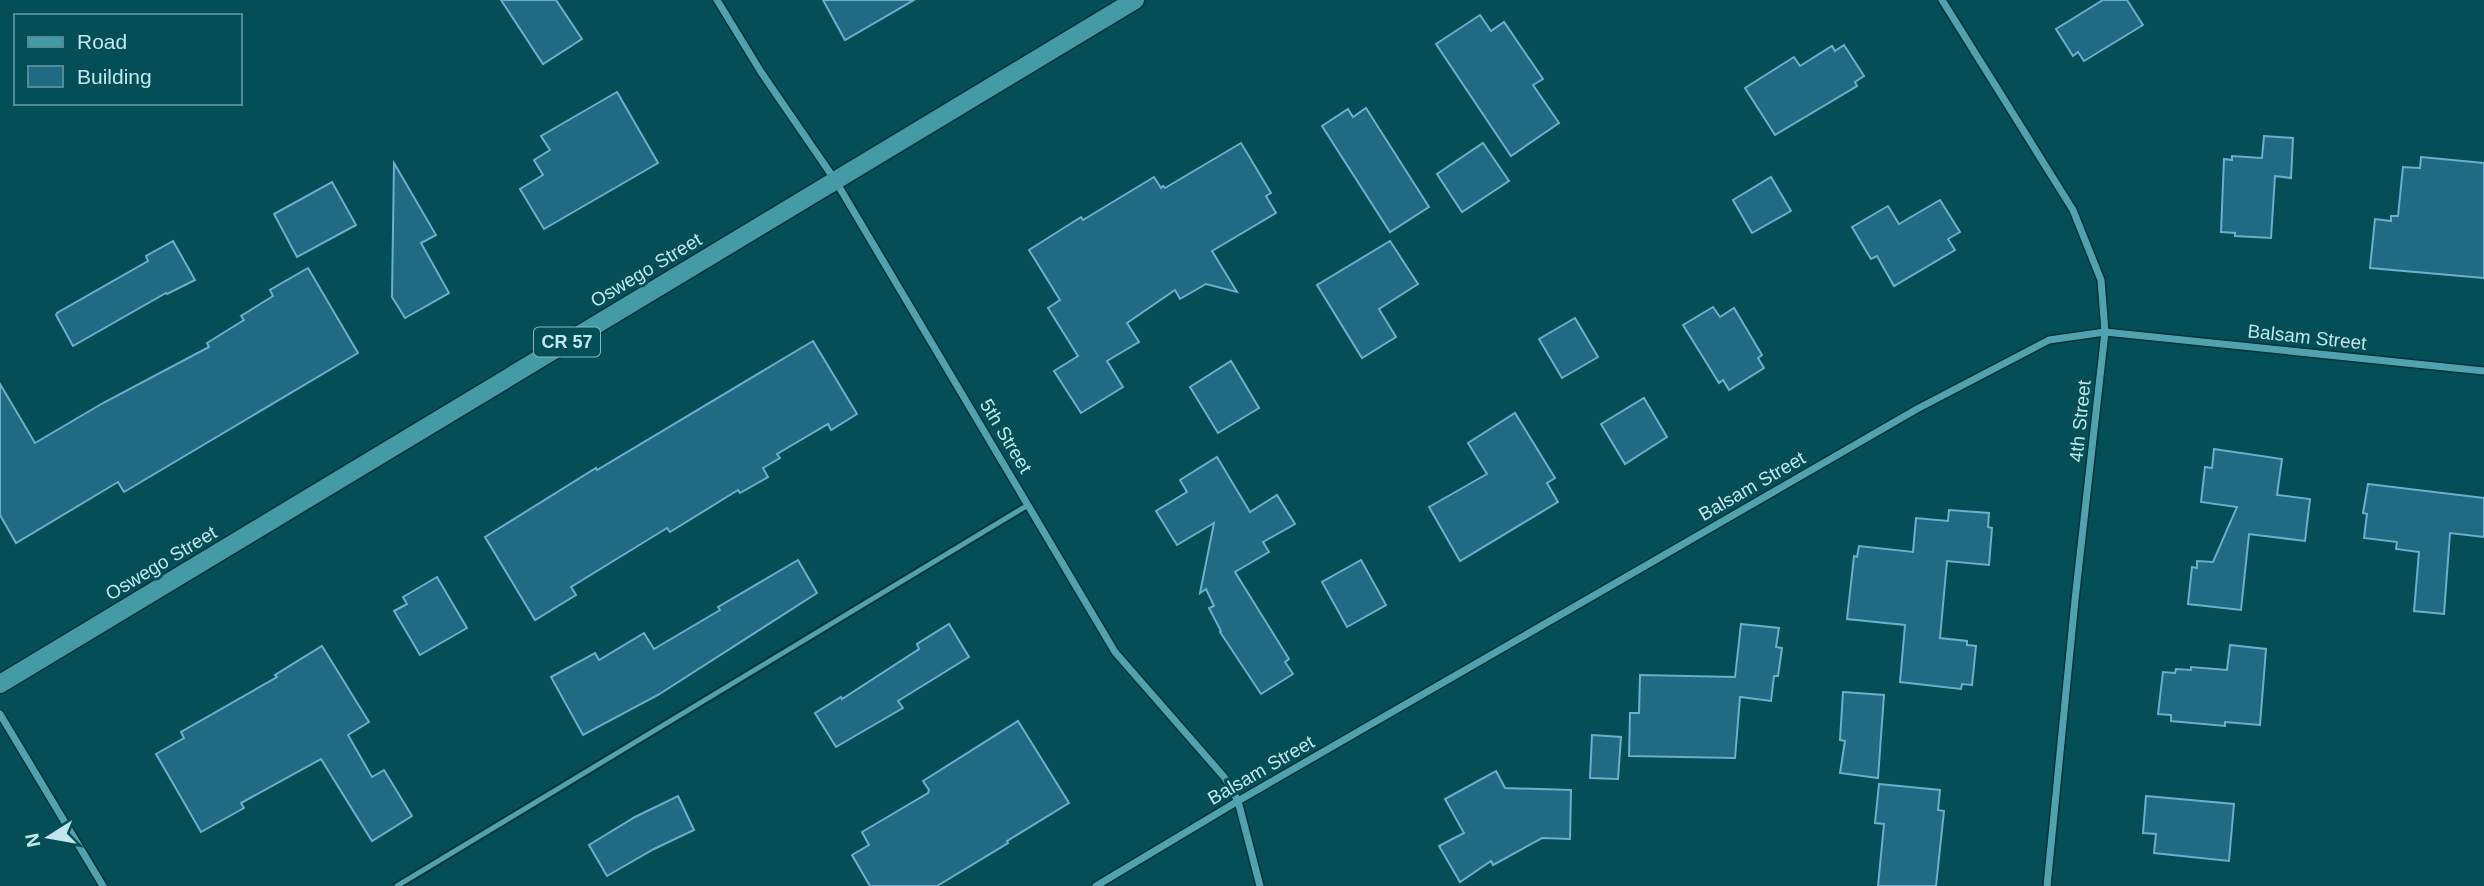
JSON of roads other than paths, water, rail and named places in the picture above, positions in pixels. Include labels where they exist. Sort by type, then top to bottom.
[{"type":"main road","name":"Oswego Street","points":[[0,684],[1135,0]]},
{"type":"street","name":"5th Street","points":[[717,0],[761,72],[835,180],[1115,652],[1225,778],[1238,801],[1260,886]]},
{"type":"street","name":"4th Street","points":[[1942,0],[2073,210],[2101,280],[2105,332],[2047,886]]},
{"type":"street","name":"Balsam Street","points":[[1097,886],[1238,801],[1917,409],[2049,340],[2105,332],[2484,370]]},
{"type":"street","points":[[0,714],[103,886]]},
{"type":"lane","points":[[397,886],[1028,505]]}]
